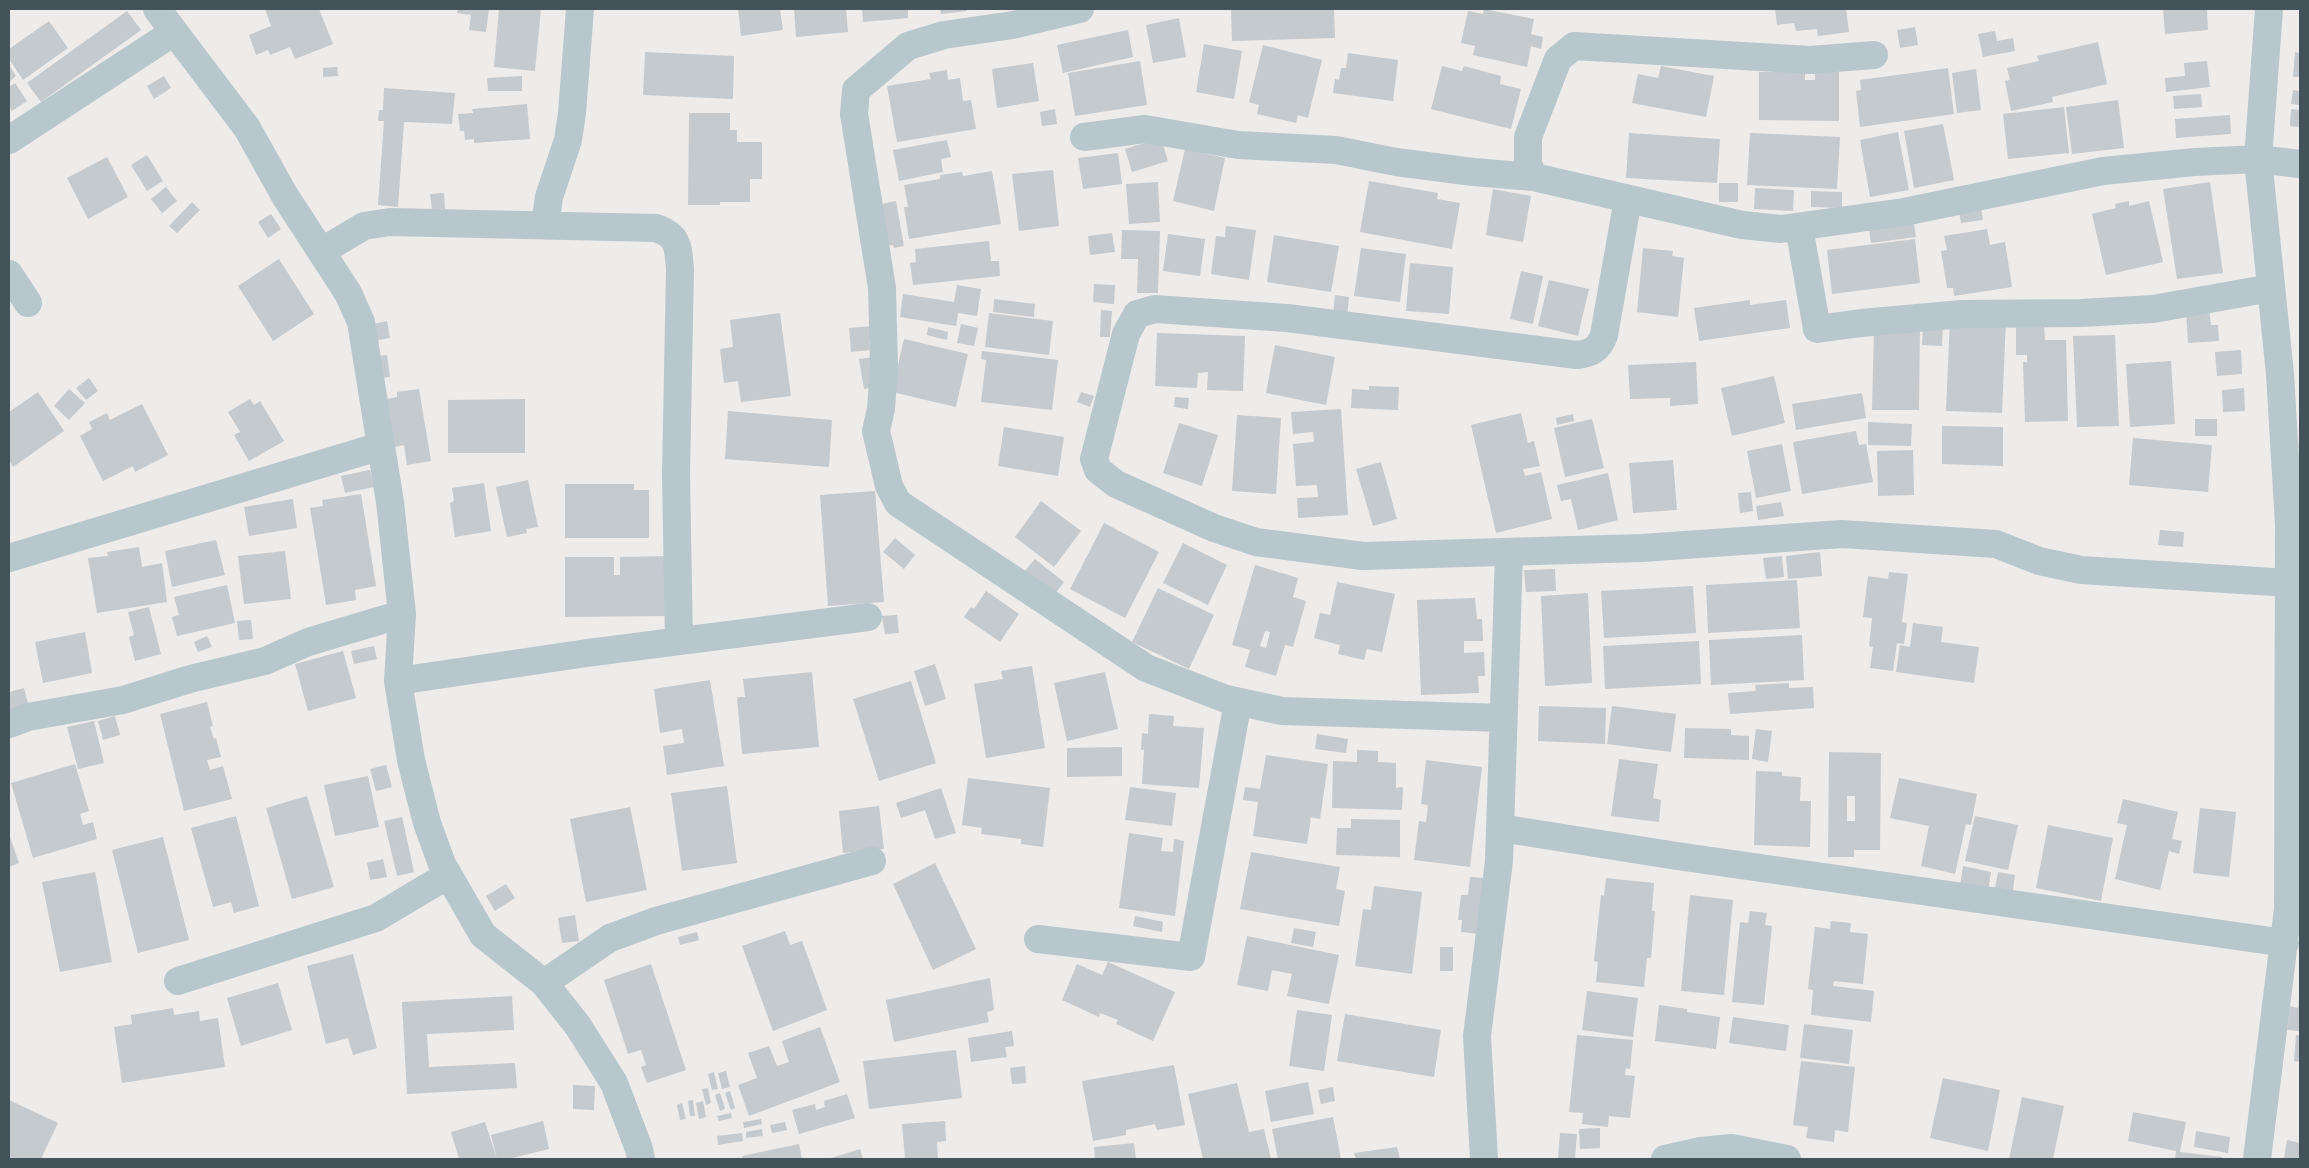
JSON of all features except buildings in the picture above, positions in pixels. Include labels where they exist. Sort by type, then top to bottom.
[{"type":"street","points":[[157,9],[247,128],[285,196],[348,293],[362,322],[381,446],[402,614],[398,682],[411,760],[424,814],[442,864],[483,935],[544,983],[578,1026],[614,1083],[640,1149],[641,1159]]},
{"type":"street","points":[[545,225],[549,197],[568,140],[572,113],[580,9]]},
{"type":"street","points":[[1080,9],[1013,25],[944,35],[908,46],[856,90],[854,114],[882,288],[885,335],[881,409],[876,431],[889,486],[898,503],[1146,668],[1238,702],[1282,711],[1503,718]]},
{"type":"street","points":[[2257,1159],[2288,909],[2293,596],[2289,525],[2290,375],[2271,288],[2258,159],[2270,9]]},
{"type":"street","points":[[9,140],[174,32]]},
{"type":"street","points":[[1534,177],[1528,164],[1528,138],[1558,58],[1574,46],[1810,60],[1874,55]]},
{"type":"street","points":[[1084,137],[1145,129],[1179,133],[1238,146],[1336,150],[1396,162],[1472,172],[1534,177],[1742,225],[1781,229],[1904,212],[2104,171],[2195,162],[2258,159],[2300,164]]},
{"type":"street","points":[[1628,199],[1604,335],[1601,344],[1592,353],[1577,355],[1287,318],[1155,309],[1137,314],[1126,334],[1094,459],[1098,470],[1116,484],[1214,528],[1256,542],[1363,556],[1642,548],[1842,534],[1996,544],[2039,561],[2080,570],[2293,596]]},
{"type":"street","points":[[322,251],[364,226],[390,222],[656,228],[667,232],[674,238],[678,250],[680,269],[676,475],[678,641]]},
{"type":"street","points":[[1799,227],[1817,329],[1962,314],[2081,314],[2153,309],[2271,288]]},
{"type":"street","points":[[9,274],[28,303]]},
{"type":"street","points":[[9,558],[381,446]]},
{"type":"street","points":[[1484,1159],[1477,1036],[1499,861],[1509,553]]},
{"type":"street","points":[[9,724],[28,717],[123,700],[190,679],[265,661],[308,642],[402,614]]},
{"type":"street","points":[[398,682],[587,652],[868,617]]},
{"type":"street","points":[[1038,939],[1191,957],[1238,702]]},
{"type":"street","points":[[1500,828],[1677,856],[2285,942]]},
{"type":"street","points":[[544,983],[610,938],[638,927],[872,861]]},
{"type":"street","points":[[178,981],[376,918],[448,875]]},
{"type":"street","points":[[1665,1159],[1701,1151],[1732,1148],[1786,1159]]}]
